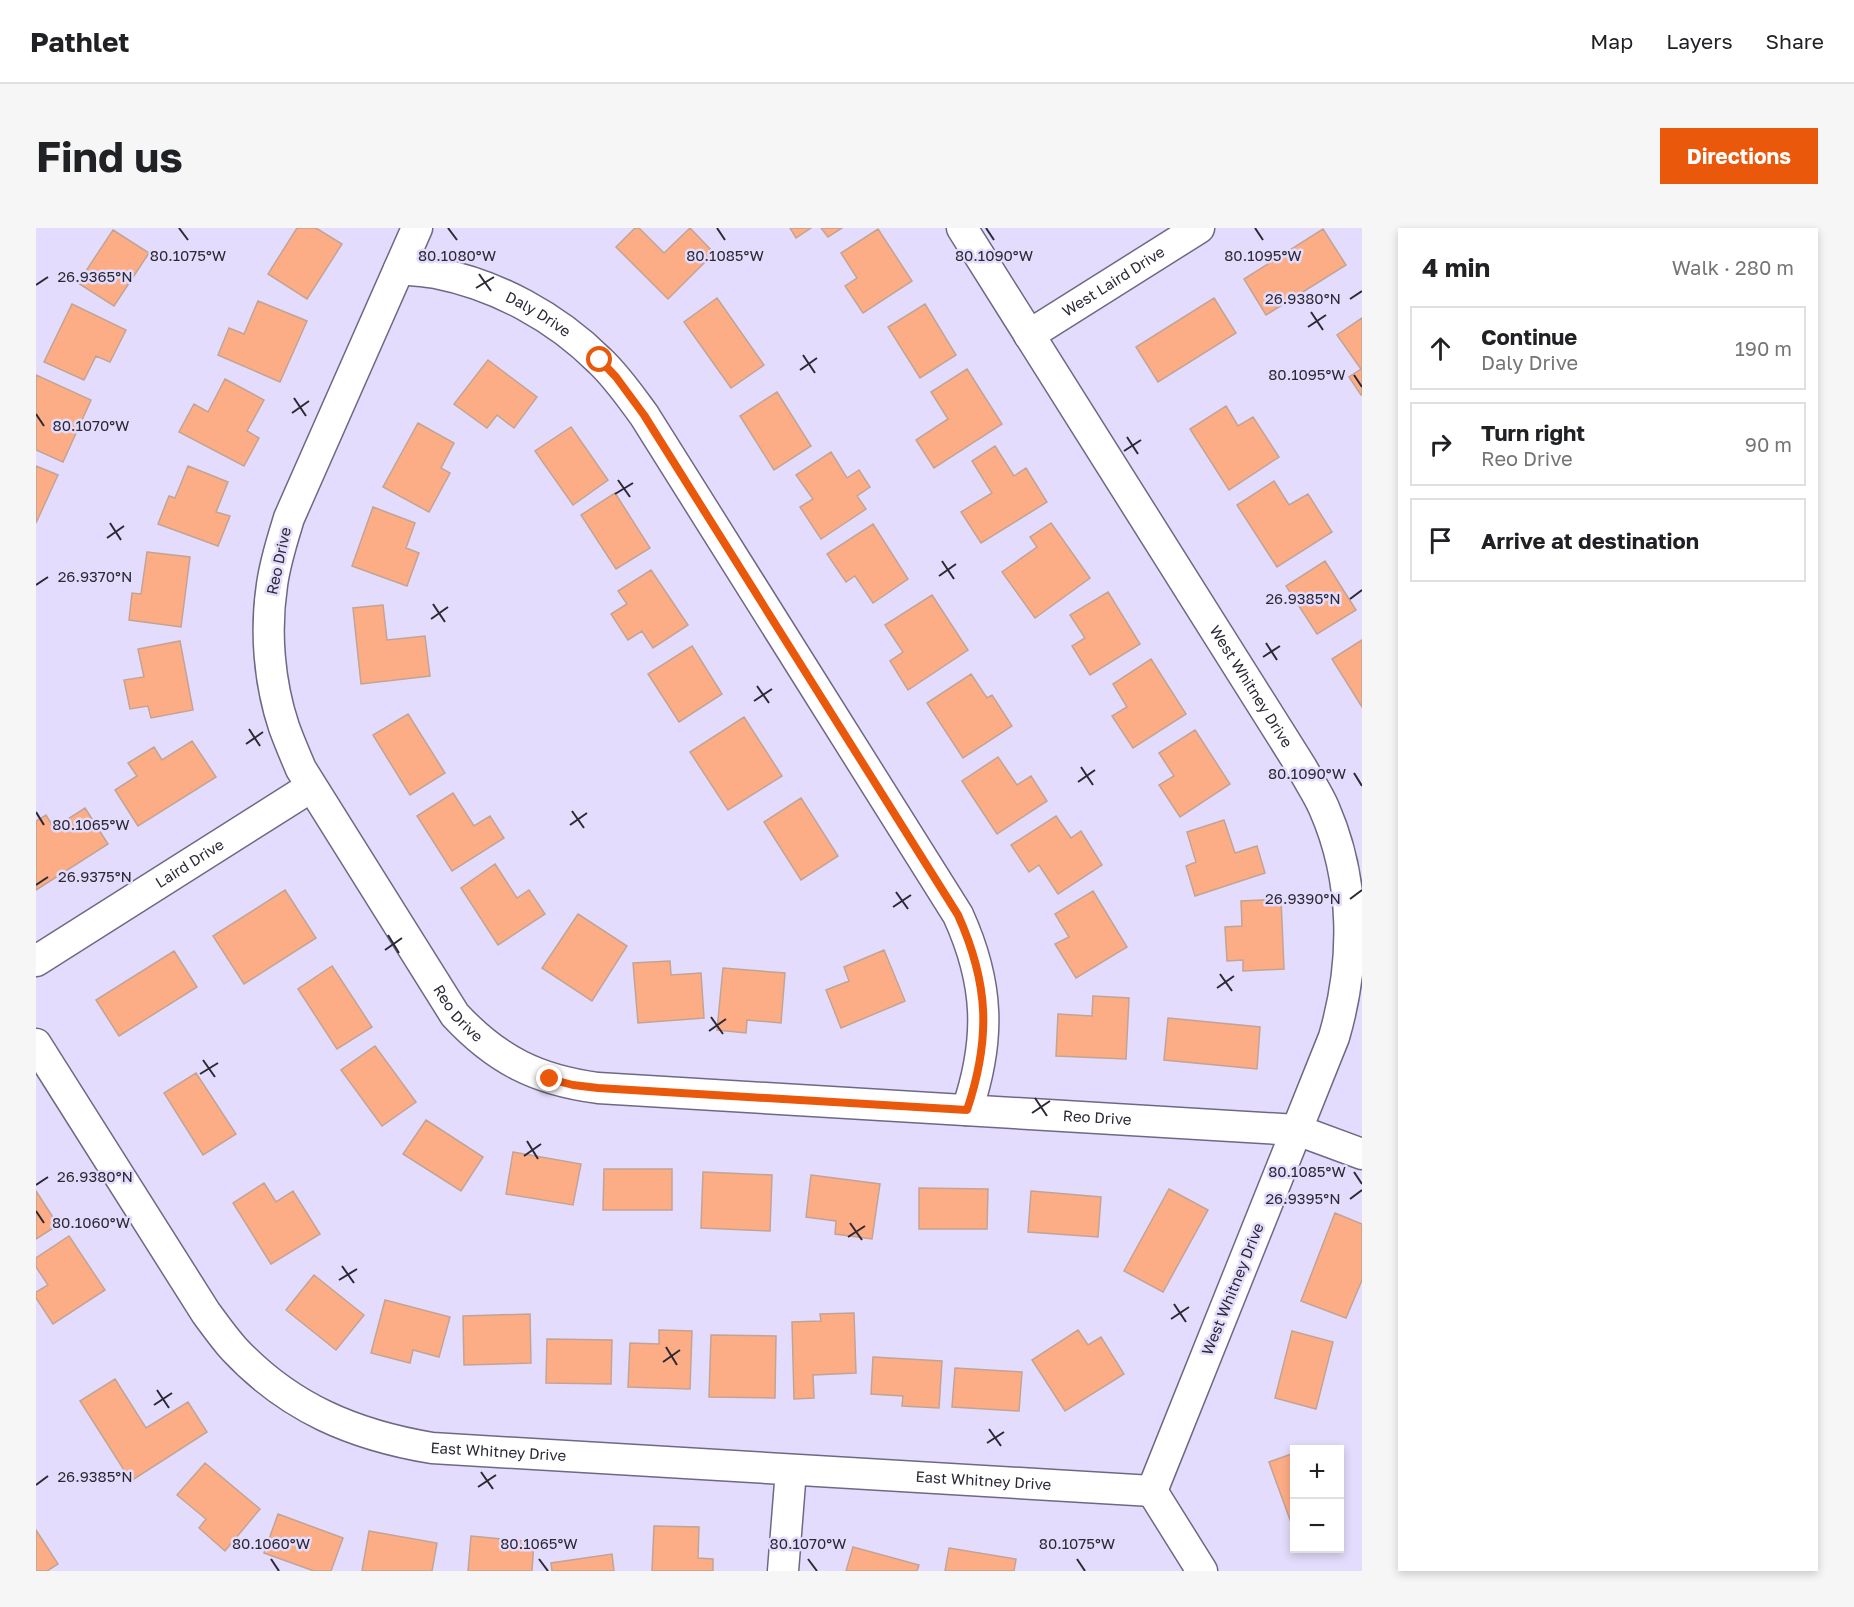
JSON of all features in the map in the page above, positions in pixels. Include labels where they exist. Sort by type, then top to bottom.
[{"type":"street","name":"Reo Drive","points":[[417,228],[289,518],[271,587],[269,633],[273,680],[284,726],[301,769],[455,1015],[471,1032],[508,1060],[529,1071],[573,1085],[1297,1130],[1362,1154]]},
{"type":"street","name":"West Whitney Drive","points":[[962,228],[1302,768],[1324,808],[1345,875],[1350,922],[1349,969],[1341,1015],[1152,1491]]},
{"type":"street","name":"West Laird Drive","points":[[1029,335],[1199,228]]},
{"type":"street","name":"Daly Drive","points":[[399,269],[436,273],[482,286],[524,304],[564,330],[600,360],[616,377],[644,415],[958,915],[976,962],[984,1012],[981,1062],[967,1110]]},
{"type":"street","name":"Laird Drive","points":[[36,961],[311,787]]},
{"type":"street","name":"East Whitney Drive","points":[[36,1044],[206,1313],[235,1349],[269,1381],[328,1419],[372,1436],[432,1448],[1152,1491]]},
{"type":"street","points":[[783,1571],[791,1470]]},
{"type":"street","points":[[1152,1491],[1203,1571]]},
{"type":"building","points":[[297,228],[316,228],[342,244],[307,299],[268,274]]},
{"type":"building","points":[[635,228],[639,228],[664,253],[690,228],[714,253],[668,299],[616,247]]},
{"type":"building","points":[[790,228],[811,228],[796,238]]},
{"type":"building","points":[[821,228],[842,228],[828,237]]},
{"type":"building","points":[[878,229],[912,281],[863,313],[845,286],[857,278],[841,253]]},
{"type":"building","points":[[1323,229],[1346,265],[1266,315],[1244,279]]},
{"type":"building","points":[[113,230],[149,253],[114,306],[78,283]]},
{"type":"building","points":[[717,298],[764,365],[731,388],[684,322]]},
{"type":"building","points":[[1214,298],[1236,333],[1158,382],[1136,347]]},
{"type":"building","points":[[258,301],[307,321],[280,382],[218,355],[229,328],[244,334]]},
{"type":"building","points":[[72,304],[126,330],[110,362],[96,356],[84,380],[44,362]]},
{"type":"building","points":[[925,304],[956,355],[920,378],[888,327]]},
{"type":"building","points":[[1362,318],[1361,395],[1349,377],[1361,369],[1337,335]]},
{"type":"building","points":[[488,360],[537,397],[514,428],[497,415],[487,428],[454,404]]},
{"type":"building","points":[[967,369],[1002,424],[934,468],[916,440],[948,419],[931,392]]},
{"type":"building","points":[[36,375],[91,400],[63,462],[36,450]]},
{"type":"building","points":[[225,379],[264,400],[247,431],[259,438],[244,466],[179,432],[194,404],[208,412]]},
{"type":"building","points":[[777,392],[811,446],[774,470],[740,416]]},
{"type":"building","points":[[1226,406],[1238,426],[1253,417],[1279,457],[1229,490],[1190,429]]},
{"type":"building","points":[[418,423],[454,443],[441,468],[450,473],[429,512],[383,487]]},
{"type":"building","points":[[571,427],[608,480],[573,505],[535,451]]},
{"type":"building","points":[[995,446],[1014,476],[1026,468],[1047,502],[981,543],[961,512],[992,493],[972,461]]},
{"type":"building","points":[[831,452],[847,478],[859,470],[870,487],[857,496],[866,509],[821,539],[800,507],[813,499],[796,475]]},
{"type":"building","points":[[36,466],[58,475],[36,523]]},
{"type":"building","points":[[188,466],[228,482],[216,512],[230,516],[218,546],[158,524],[169,496],[175,498]]},
{"type":"building","points":[[1274,481],[1289,505],[1308,494],[1332,532],[1277,567],[1237,505]]},
{"type":"building","points":[[615,493],[650,548],[616,569],[581,515]]},
{"type":"building","points":[[373,507],[415,523],[406,548],[419,553],[407,586],[352,566]]},
{"type":"building","points":[[1051,523],[1090,578],[1035,618],[1002,572],[1037,547],[1030,537]]},
{"type":"building","points":[[873,524],[908,579],[873,603],[855,576],[846,582],[827,554]]},
{"type":"building","points":[[147,552],[190,557],[181,627],[129,620],[132,593],[141,594]]},
{"type":"building","points":[[1325,561],[1356,610],[1317,634],[1286,586]]},
{"type":"building","points":[[651,570],[688,625],[653,648],[642,631],[628,640],[611,614],[627,604],[618,591]]},
{"type":"building","points":[[1108,592],[1140,644],[1090,675],[1072,646],[1085,638],[1070,615]]},
{"type":"building","points":[[932,595],[968,650],[908,690],[890,661],[903,652],[885,625]]},
{"type":"building","points":[[383,605],[387,640],[425,636],[430,676],[361,684],[353,608]]},
{"type":"building","points":[[1362,640],[1362,707],[1332,659]]},
{"type":"building","points":[[180,641],[193,710],[151,718],[148,706],[130,709],[124,680],[144,677],[138,649]]},
{"type":"building","points":[[692,646],[722,694],[679,722],[648,674]]},
{"type":"building","points":[[1151,659],[1186,714],[1133,748],[1112,716],[1127,707],[1113,684]]},
{"type":"building","points":[[971,674],[987,698],[992,695],[1012,726],[963,758],[927,703]]},
{"type":"building","points":[[408,714],[445,773],[410,795],[373,735]]},
{"type":"building","points":[[744,717],[782,776],[728,810],[690,752]]},
{"type":"building","points":[[1195,730],[1230,784],[1180,817],[1159,785],[1174,776],[1159,753]]},
{"type":"building","points":[[192,741],[216,777],[138,826],[115,790],[137,776],[128,763],[154,747],[162,760]]},
{"type":"building","points":[[998,757],[1017,785],[1031,776],[1047,801],[997,834],[962,781]]},
{"type":"building","points":[[453,793],[474,826],[490,816],[504,838],[452,871],[417,816]]},
{"type":"building","points":[[801,798],[838,856],[801,880],[764,822]]},
{"type":"building","points":[[85,808],[108,844],[36,890],[36,821],[46,815],[54,828]]},
{"type":"building","points":[[1056,816],[1071,838],[1081,831],[1102,865],[1058,894],[1039,865],[1029,872],[1011,845]]},
{"type":"building","points":[[1224,820],[1235,853],[1257,846],[1265,873],[1195,896],[1186,866],[1196,862],[1187,832]]},
{"type":"building","points":[[495,864],[517,898],[529,890],[545,914],[498,945],[461,888]]},
{"type":"building","points":[[285,890],[316,938],[244,984],[213,936]]},
{"type":"building","points":[[1093,891],[1127,947],[1076,978],[1055,944],[1069,937],[1055,914]]},
{"type":"building","points":[[1281,899],[1284,969],[1243,971],[1243,960],[1227,961],[1225,927],[1242,926],[1241,901]]},
{"type":"building","points":[[578,914],[627,946],[592,1001],[542,968]]},
{"type":"building","points":[[884,950],[905,1001],[841,1028],[826,990],[849,981],[844,967]]},
{"type":"building","points":[[174,951],[197,987],[119,1036],[96,1000]]},
{"type":"building","points":[[670,961],[671,975],[701,973],[704,1018],[638,1023],[633,963]]},
{"type":"building","points":[[332,966],[372,1027],[337,1049],[298,989]]},
{"type":"building","points":[[723,968],[785,973],[781,1023],[747,1020],[746,1033],[717,1030]]},
{"type":"building","points":[[1093,996],[1129,998],[1126,1059],[1056,1056],[1058,1014],[1092,1016]]},
{"type":"building","points":[[1168,1018],[1260,1027],[1257,1069],[1164,1060]]},
{"type":"building","points":[[375,1046],[416,1102],[382,1126],[341,1070]]},
{"type":"building","points":[[196,1073],[236,1134],[203,1155],[164,1093]]},
{"type":"building","points":[[426,1120],[483,1157],[461,1191],[403,1154]]},
{"type":"building","points":[[513,1152],[581,1164],[573,1205],[506,1194]]},
{"type":"building","points":[[604,1169],[672,1169],[672,1210],[603,1210]]},
{"type":"building","points":[[703,1172],[772,1175],[770,1231],[701,1228]]},
{"type":"building","points":[[811,1175],[880,1184],[872,1239],[835,1234],[836,1221],[806,1217]]},
{"type":"building","points":[[264,1183],[276,1202],[293,1191],[320,1234],[271,1264],[233,1203]]},
{"type":"building","points":[[919,1188],[988,1189],[987,1229],[919,1229]]},
{"type":"building","points":[[1169,1189],[1208,1210],[1163,1292],[1124,1271]]},
{"type":"building","points":[[36,1191],[58,1225],[36,1239]]},
{"type":"building","points":[[1031,1191],[1101,1197],[1098,1237],[1028,1232]]},
{"type":"building","points":[[1335,1213],[1362,1224],[1362,1280],[1346,1318],[1301,1301]]},
{"type":"building","points":[[69,1236],[105,1290],[53,1324],[36,1298],[36,1292],[48,1285],[36,1267],[36,1258]]},
{"type":"building","points":[[314,1275],[364,1315],[336,1350],[286,1310]]},
{"type":"building","points":[[385,1300],[450,1317],[439,1357],[413,1350],[410,1363],[371,1353]]},
{"type":"building","points":[[854,1313],[856,1373],[813,1375],[814,1398],[794,1399],[792,1322],[821,1321],[820,1314]]},
{"type":"building","points":[[530,1314],[531,1363],[464,1365],[463,1316]]},
{"type":"building","points":[[659,1330],[692,1331],[690,1389],[628,1387],[630,1343],[659,1344]]},
{"type":"building","points":[[1078,1330],[1088,1345],[1101,1337],[1124,1374],[1065,1411],[1032,1360]]},
{"type":"building","points":[[1292,1331],[1333,1342],[1316,1409],[1275,1398]]},
{"type":"building","points":[[711,1335],[776,1336],[775,1398],[709,1397]]},
{"type":"building","points":[[547,1339],[612,1340],[611,1384],[546,1383]]},
{"type":"building","points":[[873,1357],[942,1361],[939,1408],[902,1406],[903,1396],[871,1394]]},
{"type":"building","points":[[955,1368],[1022,1372],[1019,1411],[952,1407]]},
{"type":"building","points":[[115,1379],[146,1428],[188,1402],[207,1432],[131,1481],[80,1401]]},
{"type":"building","points":[[1290,1454],[1290,1520],[1269,1462]]},
{"type":"building","points":[[205,1463],[260,1509],[225,1551],[199,1528],[206,1519],[177,1495]]},
{"type":"building","points":[[278,1514],[343,1538],[331,1571],[314,1571],[264,1553]]},
{"type":"building","points":[[654,1526],[699,1527],[698,1558],[713,1559],[713,1571],[652,1571]]},
{"type":"building","points":[[36,1530],[58,1564],[47,1571],[36,1571]]},
{"type":"building","points":[[369,1531],[437,1543],[432,1571],[362,1571]]},
{"type":"building","points":[[471,1536],[534,1542],[532,1571],[468,1571]]},
{"type":"building","points":[[853,1547],[919,1565],[917,1571],[846,1571]]},
{"type":"building","points":[[949,1548],[1016,1559],[1014,1571],[945,1571]]},
{"type":"building","points":[[612,1554],[614,1571],[552,1571],[551,1563]]},
{"type":"route","points":[[550,1079],[598,1088],[967,1110],[981,1062],[983,1036],[984,1012],[981,986],[976,962],[958,915],[644,415],[616,377],[600,360]]}]
